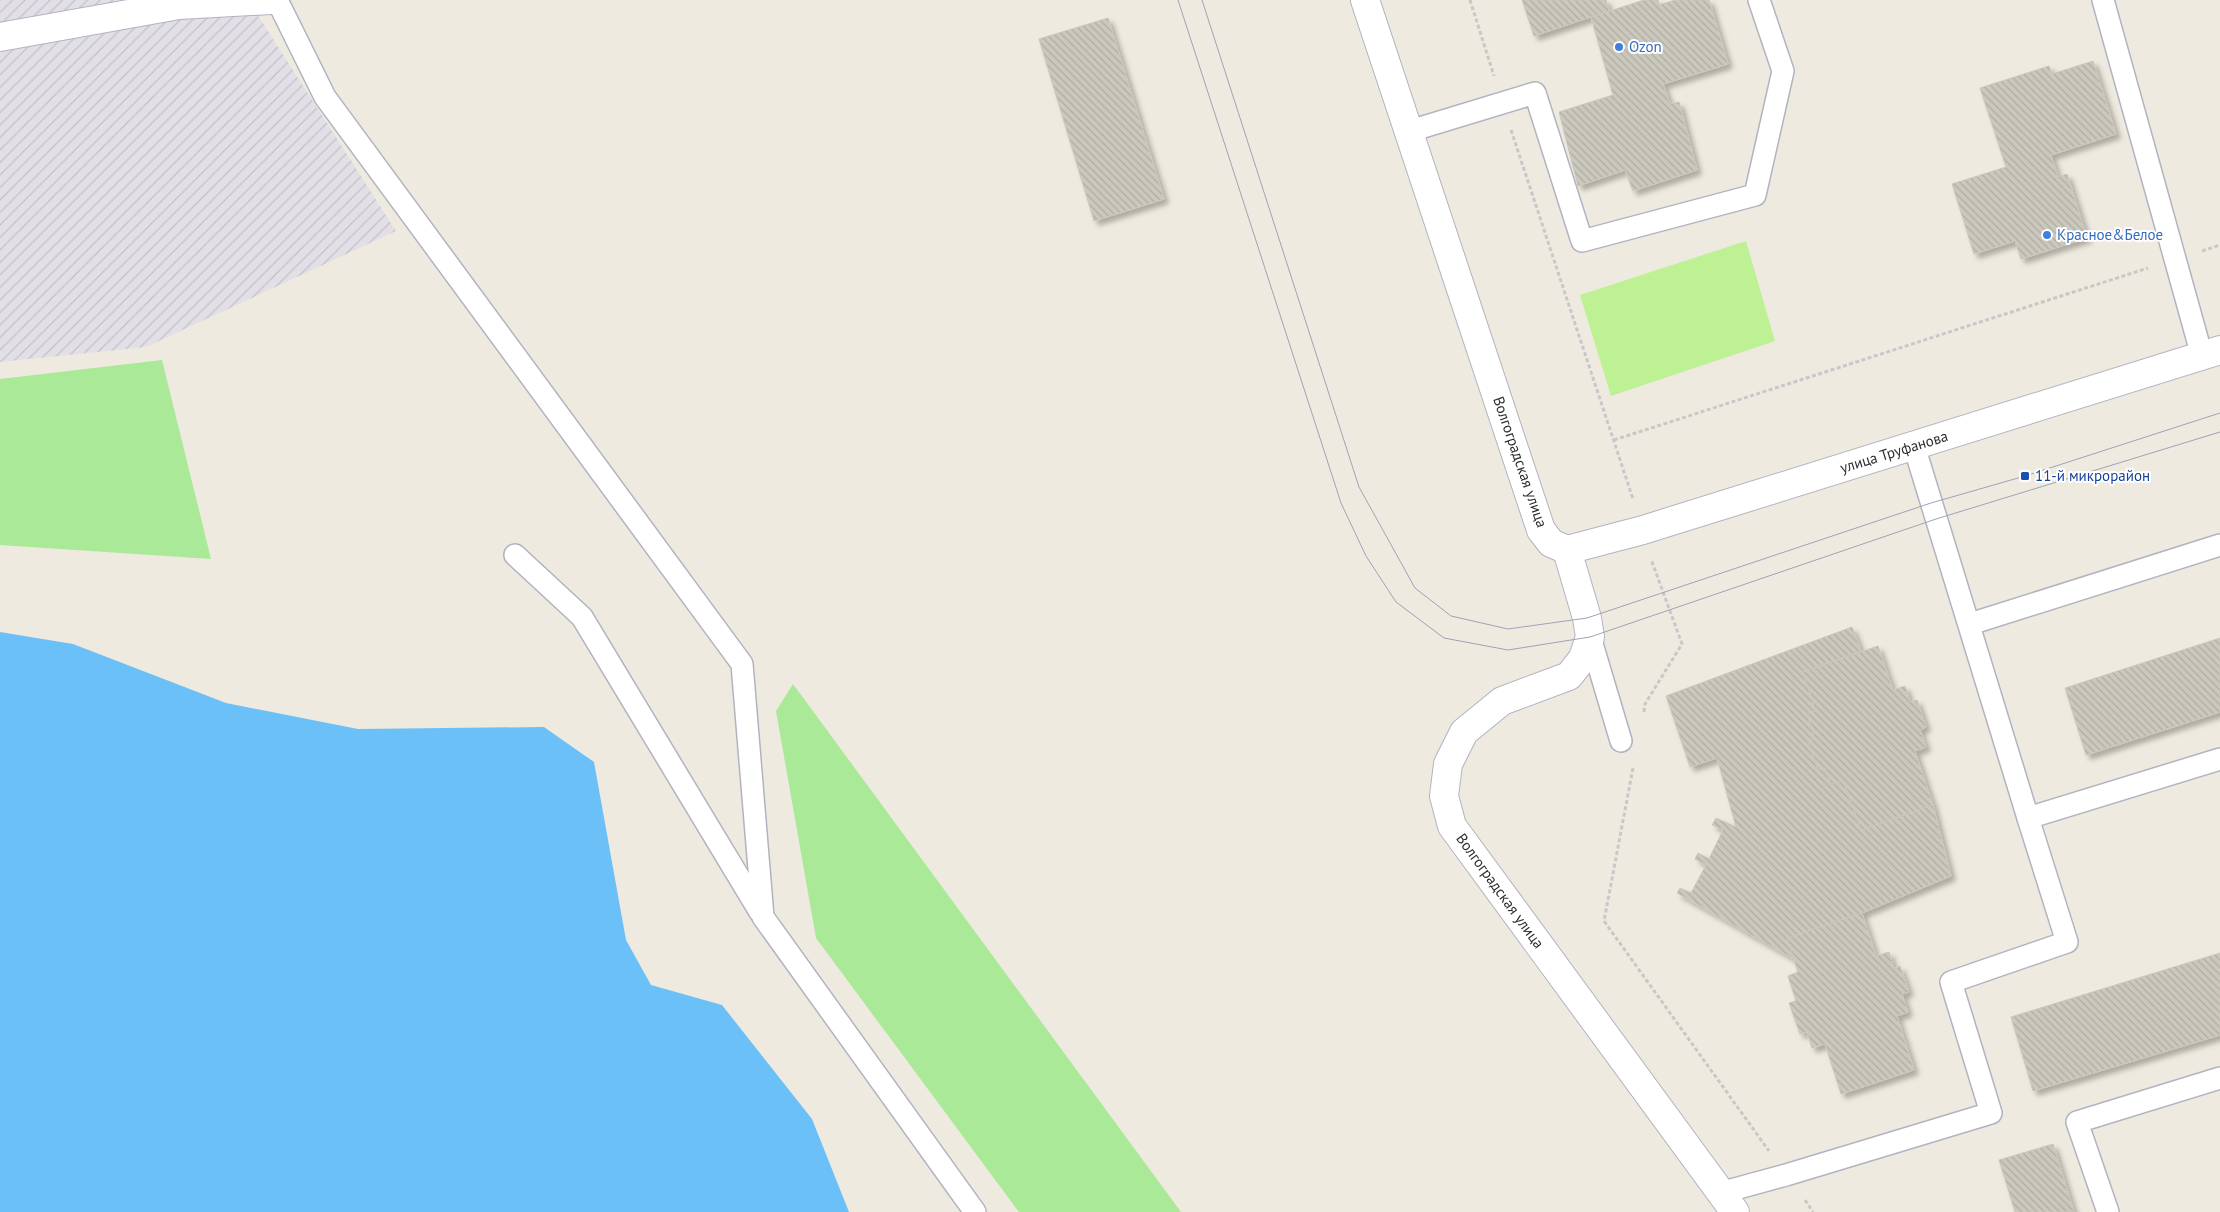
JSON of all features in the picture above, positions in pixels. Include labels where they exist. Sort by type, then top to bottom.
[{"type":"street","points":[[0,37],[179,5],[271,0]]},
{"type":"street","name":"Волгоградская улица","points":[[1366,0],[1541,530],[1551,543],[1567,550]]},
{"type":"street","name":"улица Труфанова","points":[[1567,550],[1642,530],[2211,353]]},
{"type":"street","points":[[1567,550],[1587,618],[1590,637]]},
{"type":"street","name":"Волгоградская улица","points":[[1590,637],[1583,658],[1569,676],[1502,701],[1464,732],[1448,764],[1444,796],[1452,826],[1728,1202]]},
{"type":"lane","points":[[277,0],[325,97],[742,664],[763,917]]},
{"type":"lane","points":[[1410,131],[1535,93],[1582,241],[1755,196],[1783,71],[1759,0]]},
{"type":"lane","points":[[2103,0],[2175,259],[2211,353]]},
{"type":"lane","points":[[1728,1202],[1786,1175],[1991,1113],[1951,982],[2067,942],[1914,446]]},
{"type":"lane","points":[[1970,624],[2220,545]]},
{"type":"lane","points":[[515,555],[582,617],[763,917],[975,1212]]},
{"type":"lane","points":[[1590,637],[1621,740]]},
{"type":"lane","points":[[2028,818],[2220,760]]},
{"type":"lane","points":[[2108,1212],[2077,1122],[2220,1078]]},
{"type":"path","points":[[1470,0],[1635,504]]},
{"type":"path","points":[[1614,440],[2220,245]]},
{"type":"path","points":[[1643,714],[1645,704],[1682,644],[1650,556]]},
{"type":"path","points":[[1634,761],[1604,921],[1813,1212]]},
{"type":"shaded area","points":[[0,0],[248,0],[396,231],[146,347],[0,362]]},
{"type":"green space","points":[[1746,241],[1775,341],[1611,396],[1580,295]]},
{"type":"green space","points":[[162,360],[211,559],[0,545],[0,379]]},
{"type":"green space","points":[[793,684],[1181,1212],[1019,1212],[816,938],[776,711]]},
{"type":"water","points":[[0,632],[73,644],[226,703],[358,729],[544,727],[594,762],[626,940],[651,985],[722,1005],[812,1119],[849,1212],[0,1212]]},
{"type":"building","points":[[1522,0],[1606,0],[1609,11],[1534,36]]},
{"type":"building","points":[[1644,0],[1658,0],[1659,5],[1675,0],[1709,0],[1728,64],[1663,84],[1670,104],[1679,102],[1697,170],[1633,191],[1625,170],[1578,186],[1559,112],[1613,95],[1591,17]]},
{"type":"building","points":[[1108,18],[1164,199],[1094,221],[1039,39]]},
{"type":"building","points":[[2093,61],[2116,134],[2051,155],[2058,177],[2067,174],[2087,238],[2021,259],[2015,241],[1974,254],[1952,184],[2006,167],[1980,88],[2049,66],[2052,74]]},
{"type":"building","points":[[1852,627],[1861,651],[1803,672],[1816,711],[1807,714],[1815,739],[1808,741],[1818,770],[1825,768],[1831,784],[1843,780],[1861,830],[1933,805],[1951,876],[1862,913],[1787,938],[1794,959],[1677,893],[1680,888],[1691,893],[1706,865],[1695,859],[1698,853],[1709,859],[1723,830],[1712,825],[1716,818],[1736,827],[1717,758],[1690,767],[1666,696]]},
{"type":"building","points":[[2220,638],[2220,712],[2086,755],[2065,688]]},
{"type":"building","points":[[1878,646],[1893,690],[1905,686],[1910,702],[1917,700],[1926,727],[1920,730],[1926,747],[1915,751],[1933,805],[1861,830],[1843,780],[1831,784],[1825,768],[1818,770],[1808,741],[1815,739],[1807,714],[1816,711],[1803,672]]},
{"type":"building","points":[[1862,913],[1876,956],[1889,952],[1894,969],[1900,966],[1909,992],[1902,994],[1908,1012],[1897,1016],[1914,1070],[1841,1094],[1825,1044],[1812,1048],[1807,1032],[1800,1034],[1789,1003],[1796,1001],[1788,976],[1798,972],[1787,938]]},
{"type":"building","points":[[2220,953],[2220,1035],[2033,1091],[2011,1017]]},
{"type":"building","points":[[2053,1144],[2074,1212],[2015,1212],[1999,1160]]},
{"type":"tram line","points":[[1178,0],[1341,503],[1366,556],[1396,602],[1444,638],[1508,650],[1590,637],[1936,519],[2220,432]]},
{"type":"tram line","points":[[1202,0],[1359,487],[1415,588],[1451,616],[1508,629],[1587,618],[1931,503],[2025,476],[2220,413]]},
{"type":"place","name":"Ozon","points":[[1619,47]]},
{"type":"place","name":"Красное&Белое","points":[[2047,235]]},
{"type":"place","name":"11-й микрорайон","points":[[2025,476]]}]
